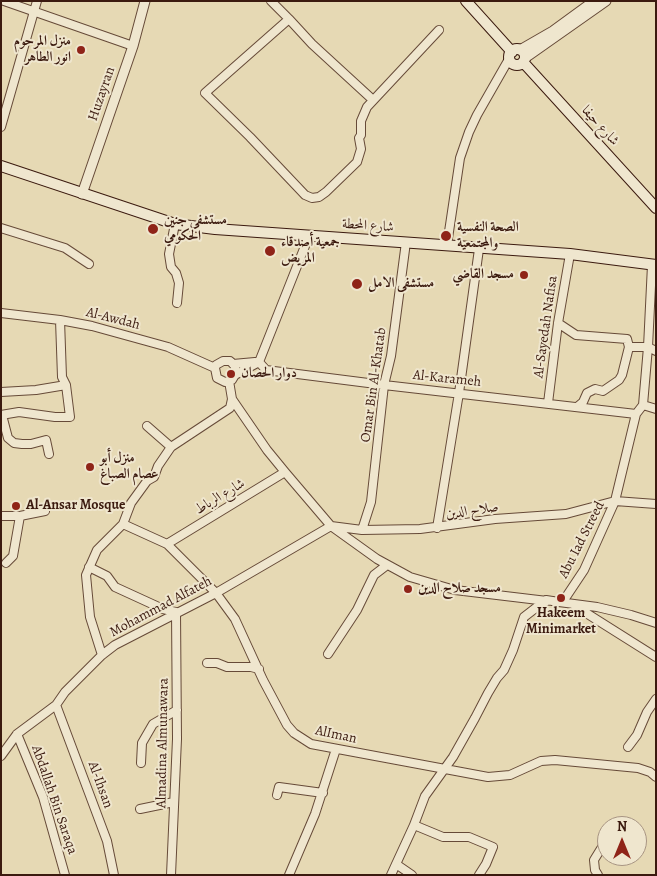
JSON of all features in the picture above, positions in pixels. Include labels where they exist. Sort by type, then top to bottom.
[{"type":"main road","name":"شارع حيفا","points":[[466,1],[656,208]]},
{"type":"main road","name":"شارع المحطة","points":[[1,166],[175,224],[216,229],[447,245],[479,249],[570,254],[654,265]]},
{"type":"street","points":[[4,1],[133,46]]},
{"type":"street","points":[[1,127],[37,1]]},
{"type":"street","name":"Huzayran","points":[[82,194],[133,46],[145,1]]},
{"type":"street","points":[[271,1],[312,44],[373,100]]},
{"type":"street","points":[[447,245],[460,158],[477,115],[501,75],[517,57],[594,1]]},
{"type":"street","points":[[517,57],[606,1]]},
{"type":"street","points":[[289,19],[205,93],[305,195],[312,198],[321,196],[332,188],[357,162],[361,149],[359,138],[361,135],[361,121],[373,100],[439,30]]},
{"type":"street","points":[[175,224],[169,254],[170,267],[176,273],[179,283],[177,303]]},
{"type":"street","points":[[1,228],[65,248],[89,264]]},
{"type":"street","points":[[259,362],[233,364],[223,361],[216,365],[216,378],[222,382],[229,381],[235,375],[259,362],[309,236]]},
{"type":"street","name":"Omar Bin Al-Khatab","points":[[362,530],[371,502],[384,385],[390,356],[406,242]]},
{"type":"street","points":[[437,528],[459,392],[479,249]]},
{"type":"street","name":"Al-Sayedah Nafisa","points":[[548,403],[558,323],[570,254]]},
{"type":"street","points":[[636,414],[643,405],[654,265]]},
{"type":"street","name":"Al-Awdah","points":[[1,313],[92,326],[168,346],[215,368]]},
{"type":"street","points":[[50,454],[46,440],[31,444],[14,443],[8,438],[2,415],[19,412],[70,417],[66,385],[62,377],[60,320]]},
{"type":"street","points":[[558,323],[576,335],[627,339],[629,347],[619,380],[603,391],[595,389],[587,393],[583,402],[577,407]]},
{"type":"street","points":[[629,347],[648,347],[656,352]]},
{"type":"street","name":"Al-Karameh","points":[[259,362],[266,370],[636,414]]},
{"type":"street","points":[[233,364],[236,369],[235,375]]},
{"type":"street","points":[[102,655],[90,617],[86,575],[89,567],[97,550],[123,524],[131,503],[147,481],[154,477],[158,466],[171,447],[230,408],[232,399],[229,381]]},
{"type":"street","points":[[1,392],[36,390],[66,385]]},
{"type":"street","points":[[232,399],[267,450],[331,526],[387,565],[410,577],[455,590],[573,604],[614,611],[656,623]]},
{"type":"street","points":[[643,405],[656,409]]},
{"type":"street","name":"Abu Iad Streed","points":[[546,600],[560,602],[566,597],[584,570],[616,502],[636,414]]},
{"type":"street","points":[[147,426],[171,447]]},
{"type":"street","name":"شارع الرباط","points":[[168,544],[285,472]]},
{"type":"street","name":"صلاح الدين","points":[[331,526],[362,530],[437,528],[495,519],[566,514],[616,502],[656,504]]},
{"type":"street","points":[[1,516],[20,516],[45,511]]},
{"type":"street","points":[[6,563],[13,556],[20,516]]},
{"type":"street","name":"AlIman","points":[[123,524],[168,544],[216,593],[236,619],[263,680],[287,725],[294,733],[311,744],[488,777],[503,777],[517,773],[541,761],[555,760],[638,768],[656,777]]},
{"type":"street","name":"Mohammad Alfateh","points":[[1,756],[18,734],[56,705],[65,692],[102,655],[115,645],[216,593],[331,526]]},
{"type":"street","points":[[328,654],[357,610],[374,575],[387,565]]},
{"type":"street","points":[[89,567],[107,576],[115,587],[163,609],[176,612]]},
{"type":"street","points":[[391,875],[425,796],[476,718],[497,678],[504,670],[524,617],[546,600]]},
{"type":"street","points":[[573,604],[656,657]]},
{"type":"street","name":"Almadina Almunawara","points":[[171,875],[177,710],[176,612]]},
{"type":"street","points":[[207,662],[217,663],[227,668],[251,667],[259,669]]},
{"type":"street","points":[[628,746],[637,735],[647,712],[656,700]]},
{"type":"street","name":"Al-Ihsan","points":[[56,705],[107,841],[114,875]]},
{"type":"street","points":[[141,762],[142,743],[153,724],[177,710]]},
{"type":"street","name":"Abdallah Bin Saraqa","points":[[18,734],[43,797],[65,875]]},
{"type":"street","points":[[290,875],[323,794],[336,749]]},
{"type":"street","points":[[277,795],[279,786],[323,794]]},
{"type":"street","points":[[140,809],[174,802]]},
{"type":"street","points":[[414,825],[443,837],[469,838],[494,847],[479,875]]},
{"type":"street","points":[[597,855],[594,860],[595,870],[598,875]]},
{"type":"street","points":[[396,864],[412,875]]},
{"type":"place","name":"منزل المرحوم انور الطاهر","points":[[81,50]]},
{"type":"place","name":"مستشفى جنين الحكومي","points":[[153,229]]},
{"type":"place","name":"الصحة النفسية والمجتمعية","points":[[446,236]]},
{"type":"place","name":"جمعية أصدقاء المريض","points":[[270,251]]},
{"type":"place","name":"مسجد القاضي","points":[[524,275]]},
{"type":"place","name":"مستشفى الامل","points":[[357,284]]},
{"type":"place","name":"دوار الحصان","points":[[231,374]]},
{"type":"place","name":"منزل أبو عصام الصباغ","points":[[90,467]]},
{"type":"place","name":"Al-Ansar Mosque","points":[[16,506]]},
{"type":"place","name":"مسجد صلاح الدين","points":[[408,589]]},
{"type":"place","name":"Hakeem Minimarket","points":[[561,598]]}]
